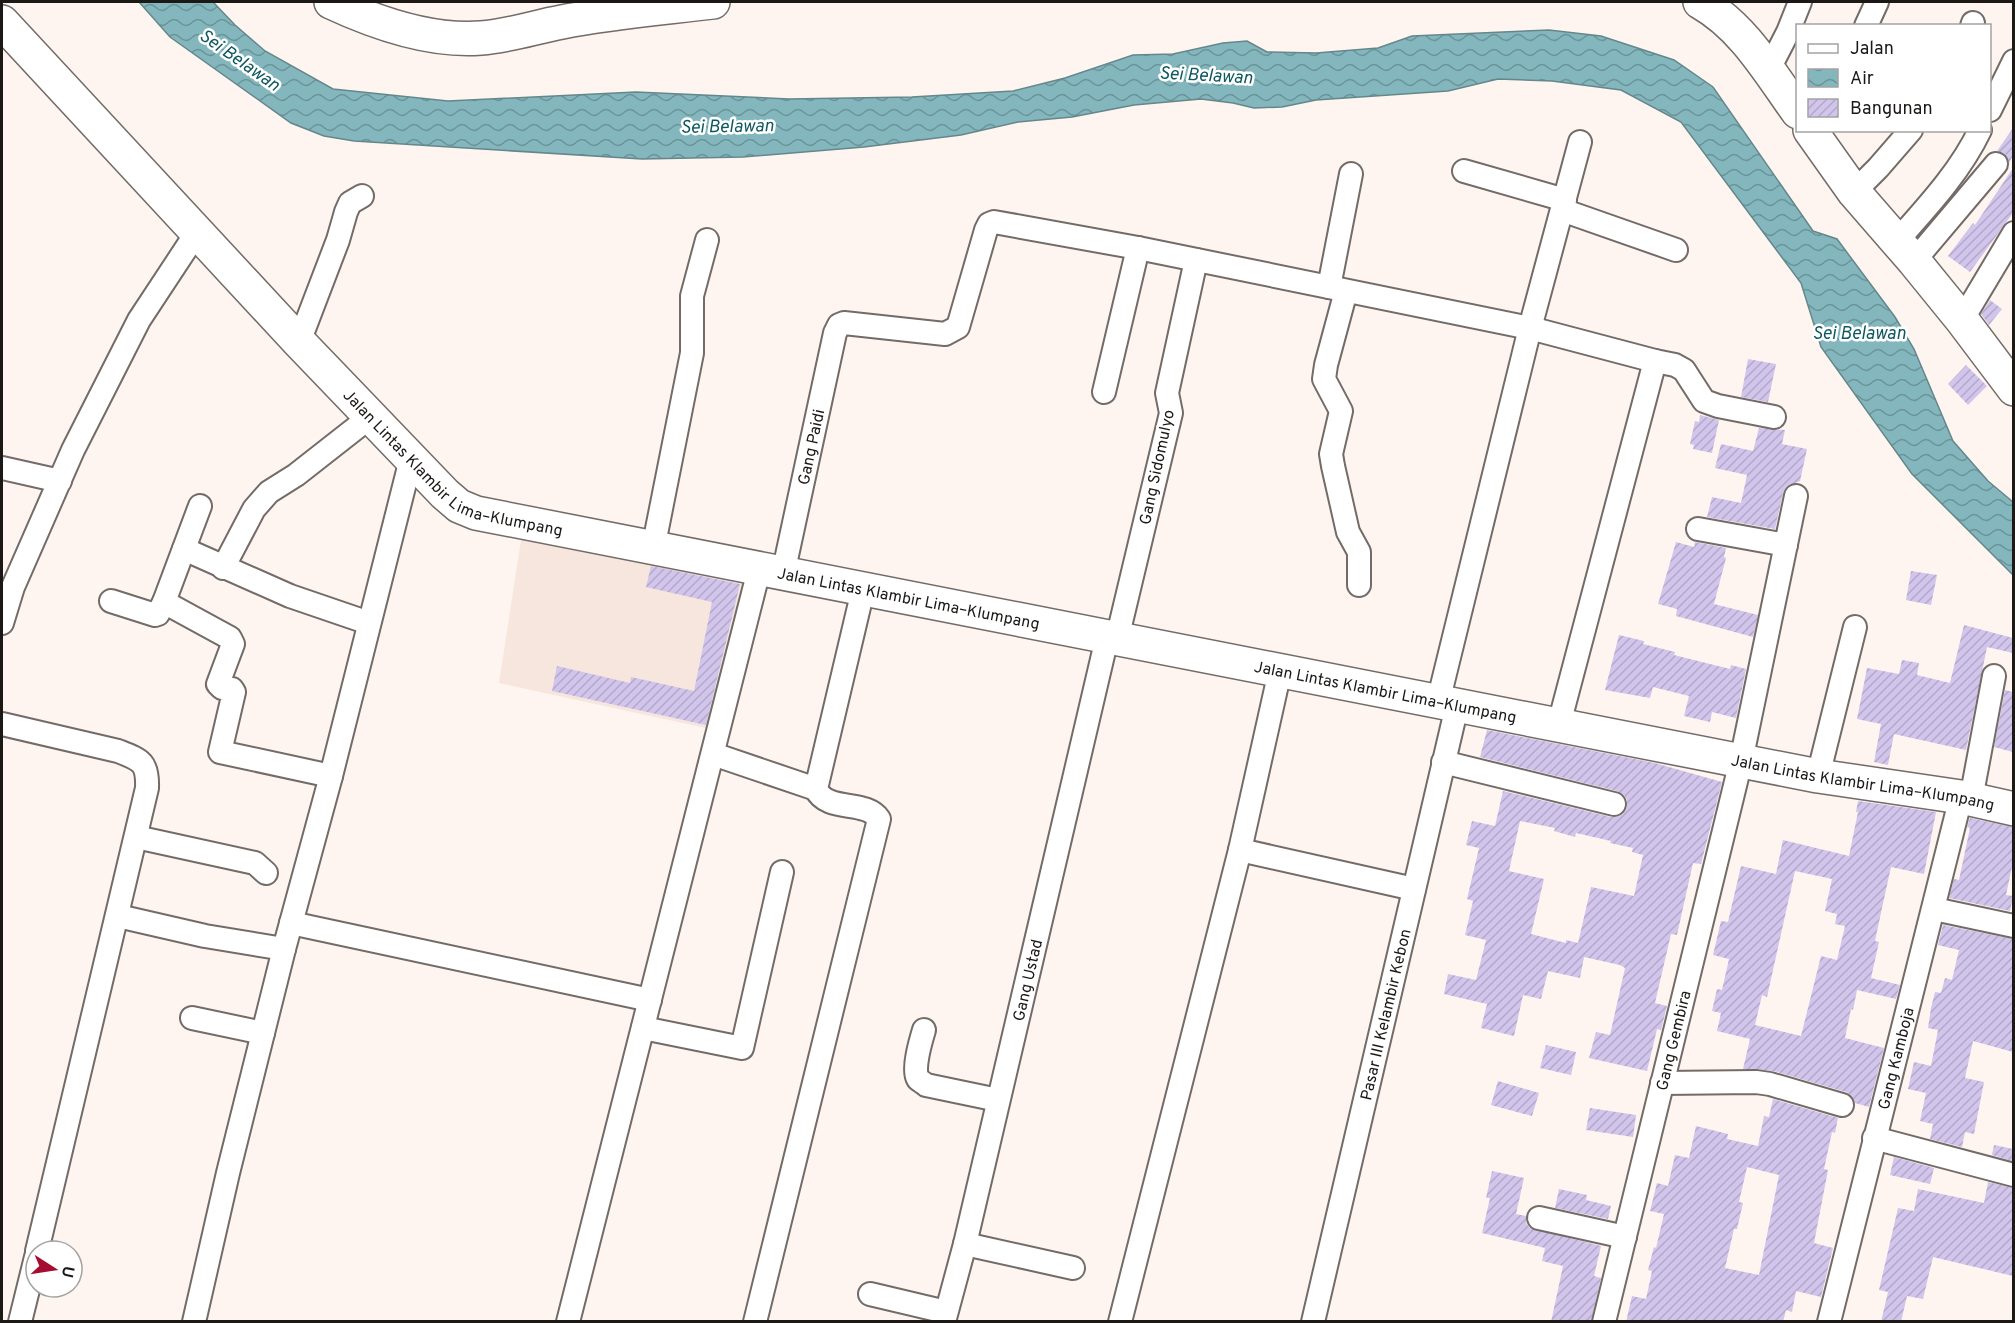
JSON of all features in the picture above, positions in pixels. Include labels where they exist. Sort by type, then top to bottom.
[{"type":"main road","points":[[331,2],[361,16],[425,34],[453,38],[481,38],[513,33],[563,12],[713,2]]},
{"type":"main road","points":[[1700,2],[1736,30],[1753,48],[1796,111]]},
{"type":"main road","name":"Jalan Lintas Klambir Lima–Klumpang","points":[[2,22],[370,417],[445,494],[459,506],[476,513],[1818,776],[1966,798],[2013,810]]},
{"type":"main road","points":[[1811,132],[1854,192],[1962,320],[2013,389]]},
{"type":"street","points":[[1768,71],[1800,2]]},
{"type":"street","points":[[1867,24],[1878,2]]},
{"type":"street","points":[[1991,106],[2013,61]]},
{"type":"street","points":[[1854,192],[1909,132]]},
{"type":"street","points":[[1905,251],[1948,179],[1970,150],[1979,132]]},
{"type":"street","points":[[1448,704],[1530,328],[1580,142]]},
{"type":"street","points":[[1905,251],[1996,164]]},
{"type":"street","points":[[1464,171],[1563,205],[1676,250]]},
{"type":"street","points":[[1351,174],[1338,289],[1324,379],[1341,411],[1332,454],[1333,465],[1348,532],[1359,552],[1359,585]]},
{"type":"street","points":[[299,342],[338,240],[346,212],[350,203],[362,196]]},
{"type":"street","name":"Gang Paidi","points":[[568,1322],[712,754],[771,572],[839,325],[844,323],[945,334],[953,331],[958,327],[986,230],[989,224],[994,222],[1138,248]]},
{"type":"street","points":[[2,623],[14,587],[10,574],[60,481],[73,450],[140,320],[197,232]]},
{"type":"street","points":[[1962,320],[2013,233]]},
{"type":"street","points":[[653,549],[692,353],[692,296],[707,240]]},
{"type":"street","points":[[1104,392],[1138,248],[1530,328],[1675,365],[1684,370],[1704,401],[1774,417]]},
{"type":"street","name":"Gang Sidomulyo","points":[[1112,638],[1171,412],[1167,393],[1196,260]]},
{"type":"street","points":[[1559,724],[1655,361]]},
{"type":"street","points":[[223,568],[254,509],[269,492],[296,475],[370,417]]},
{"type":"street","points":[[194,1322],[228,1173],[284,949],[331,776],[411,459]]},
{"type":"street","points":[[2,468],[60,481]]},
{"type":"street","name":"Gang Gembira","points":[[1604,1322],[1741,761],[1796,496]]},
{"type":"street","points":[[111,601],[158,614],[200,506]]},
{"type":"street","points":[[1698,529],[1786,545]]},
{"type":"street","points":[[184,549],[290,596],[369,623]]},
{"type":"street","points":[[816,789],[863,590]]},
{"type":"street","points":[[164,602],[232,641],[233,644],[218,684],[222,688],[234,690],[220,752],[331,776]]},
{"type":"street","points":[[1818,776],[1855,627]]},
{"type":"street","name":"Gang Ustad","points":[[945,1317],[965,1244],[998,1100],[1112,638]]},
{"type":"street","points":[[1120,1322],[1240,850],[1280,671]]},
{"type":"street","name":"Gang Kamboja","points":[[1829,1322],[1874,1138],[1934,909],[1966,798],[1994,676]]},
{"type":"street","name":"Pasar III Kelambir Kebon","points":[[1314,1322],[1443,762],[1448,704]]},
{"type":"street","points":[[2,724],[118,751],[142,763],[147,772],[147,788],[136,837],[41,1239]]},
{"type":"street","points":[[712,754],[816,789],[828,801],[872,812],[879,819],[755,1322]]},
{"type":"street","points":[[1443,762],[1614,804]]},
{"type":"street","points":[[136,837],[255,863],[266,873]]},
{"type":"street","points":[[1240,850],[1414,889]]},
{"type":"street","points":[[643,1028],[742,1048],[782,872]]},
{"type":"street","points":[[1934,909],[2013,926]]},
{"type":"street","points":[[118,916],[205,936],[284,949]]},
{"type":"street","points":[[291,923],[650,1000]]},
{"type":"street","points":[[192,1018],[263,1033]]},
{"type":"street","points":[[924,1030],[916,1072],[918,1078],[926,1085],[998,1100]]},
{"type":"street","points":[[1662,1083],[1756,1082],[1842,1105]]},
{"type":"street","points":[[1874,1138],[2013,1175]]},
{"type":"street","points":[[1539,1218],[1624,1237]]},
{"type":"street","points":[[965,1244],[1073,1268]]},
{"type":"street","points":[[870,1294],[945,1317]]},
{"type":"street","points":[[20,1322],[26,1299]]},
{"type":"shaded area","points":[[523,527],[753,572],[715,730],[499,683]]},
{"type":"water","name":"Sei Belawan","points":[[139,2],[213,2],[265,51],[333,89],[448,101],[636,92],[789,99],[912,97],[1013,91],[1065,78],[1133,55],[1173,54],[1223,43],[1247,41],[1267,52],[1316,53],[1378,48],[1412,36],[1549,30],[1601,36],[1674,60],[1713,87],[1813,231],[1837,239],[1895,317],[1914,349],[1953,441],[1988,481],[2013,502],[2013,575],[1912,474],[1821,347],[1801,283],[1681,122],[1621,90],[1552,81],[1498,79],[1448,91],[1316,100],[1282,107],[1254,108],[1201,99],[1134,105],[1072,117],[1018,122],[961,135],[864,147],[743,157],[642,159],[354,141],[324,136],[291,123],[170,37]]},
{"type":"building","points":[[2013,128],[2013,156],[2009,163],[2005,154],[1997,151]]},
{"type":"building","points":[[2013,168],[2013,213],[1970,272],[1948,256],[1973,223],[1975,225]]},
{"type":"building","points":[[1990,300],[2002,309],[1989,325],[1981,314]]},
{"type":"building","points":[[1748,359],[1776,364],[1768,402],[1741,397]]},
{"type":"building","points":[[1966,365],[1987,386],[1968,405],[1948,384]]},
{"type":"building","points":[[1700,415],[1719,420],[1712,453],[1693,449],[1694,445],[1690,444],[1695,421],[1699,422]]},
{"type":"building","points":[[1759,428],[1785,430],[1782,444],[1807,449],[1800,481],[1786,487],[1783,493],[1775,529],[1707,517],[1712,497],[1741,503],[1747,475],[1715,468],[1721,444],[1753,451]]},
{"type":"building","points":[[1676,542],[1694,547],[1695,542],[1726,548],[1724,557],[1726,558],[1714,604],[1758,615],[1753,637],[1676,616],[1677,609],[1658,604]]},
{"type":"building","points":[[651,566],[740,584],[706,725],[552,691],[557,666],[630,683],[631,677],[694,691],[712,602],[646,587]]},
{"type":"building","points":[[1911,571],[1937,575],[1931,605],[1906,600]]},
{"type":"building","points":[[1964,625],[2013,638],[2013,653],[1987,647],[1966,750],[1894,734],[1888,765],[1874,762],[1881,724],[1857,719],[1867,668],[1899,674],[1902,660],[1919,663],[1917,675],[1950,683]]},
{"type":"building","points":[[1619,635],[1675,652],[1674,655],[1730,669],[1731,665],[1746,669],[1736,718],[1712,712],[1710,722],[1684,716],[1689,696],[1653,687],[1650,698],[1605,690]]},
{"type":"building","points":[[2005,690],[2013,692],[2013,752],[1994,747]]},
{"type":"building","points":[[1487,730],[1655,763],[1722,782],[1701,864],[1693,863],[1677,935],[1671,934],[1655,1003],[1667,1006],[1661,1030],[1657,1029],[1647,1071],[1589,1058],[1596,1032],[1610,1035],[1625,968],[1620,965],[1584,957],[1580,978],[1548,971],[1541,999],[1523,995],[1514,1036],[1481,1028],[1487,1004],[1444,994],[1448,974],[1476,980],[1486,940],[1465,935],[1473,901],[1467,899],[1479,848],[1466,845],[1472,821],[1495,826],[1503,791],[1611,817],[1623,814],[1627,807],[1624,795],[1617,791],[1480,757]],"holes":[[[1520,821],[1555,828],[1554,831],[1575,837],[1576,833],[1611,841],[1610,843],[1633,848],[1632,852],[1643,855],[1634,896],[1591,887],[1578,943],[1566,940],[1566,943],[1531,934],[1544,879],[1509,871]]]},
{"type":"building","points":[[1858,801],[1936,812],[1924,874],[1891,867],[1882,908],[1875,941],[1879,942],[1871,978],[1900,985],[1896,999],[1857,990],[1853,1010],[1851,1009],[1845,1038],[1884,1048],[1869,1107],[1855,1103],[1852,1096],[1846,1092],[1774,1071],[1743,1069],[1750,1039],[1717,1031],[1721,1013],[1712,1011],[1717,989],[1722,990],[1729,959],[1713,955],[1721,921],[1728,922],[1741,866],[1776,874],[1783,840],[1849,856],[1858,812],[1856,812]],"holes":[[[1795,871],[1832,879],[1825,911],[1837,914],[1835,924],[1845,926],[1837,960],[1821,956],[1801,1036],[1755,1025],[1762,995],[1767,997]]]},
{"type":"building","points":[[1970,818],[2013,827],[2013,862],[2006,895],[2013,896],[2010,911],[1949,898],[1954,879],[1959,880]]},
{"type":"building","points":[[1943,925],[2013,939],[2013,1052],[1973,1041],[1965,1078],[1984,1082],[1974,1134],[1965,1132],[1962,1147],[1930,1139],[1933,1124],[1920,1121],[1926,1093],[1908,1089],[1914,1062],[1931,1066],[1938,1030],[1928,1028],[1931,1008],[1935,992],[1941,993],[1945,978],[1952,980],[1959,950],[1938,945]]},
{"type":"building","points":[[1546,1045],[1576,1052],[1571,1075],[1540,1068]]},
{"type":"building","points":[[1498,1081],[1539,1093],[1532,1116],[1491,1105]]},
{"type":"building","points":[[1773,1099],[1838,1118],[1835,1133],[1832,1132],[1824,1169],[1828,1170],[1814,1243],[1833,1248],[1821,1297],[1796,1291],[1792,1312],[1786,1310],[1783,1322],[1626,1322],[1632,1296],[1646,1299],[1652,1271],[1648,1270],[1664,1214],[1650,1211],[1657,1183],[1668,1186],[1675,1155],[1689,1158],[1696,1126],[1728,1134],[1727,1139],[1758,1146],[1764,1116],[1769,1117]],"holes":[[[1747,1167],[1779,1175],[1759,1275],[1725,1268],[1743,1203],[1739,1202]]]},
{"type":"building","points":[[1590,1108],[1636,1115],[1633,1137],[1586,1130]]},
{"type":"building","points":[[1994,1145],[2013,1149],[2013,1161],[1992,1155]]},
{"type":"building","points":[[1894,1157],[1934,1168],[1930,1184],[1890,1175]]},
{"type":"building","points":[[1492,1171],[1524,1178],[1516,1214],[1526,1216],[1526,1223],[1530,1228],[1601,1246],[1594,1276],[1601,1278],[1591,1322],[1551,1322],[1563,1266],[1542,1261],[1545,1248],[1482,1233],[1490,1198],[1486,1198]]},
{"type":"building","points":[[1988,1182],[2013,1188],[2013,1276],[1933,1257],[1923,1299],[1907,1296],[1901,1322],[1881,1322],[1888,1292],[1879,1290],[1898,1208],[1914,1211],[1918,1189],[1984,1203]]},
{"type":"building","points":[[1559,1189],[1587,1195],[1586,1200],[1611,1206],[1608,1219],[1555,1208]]}]
